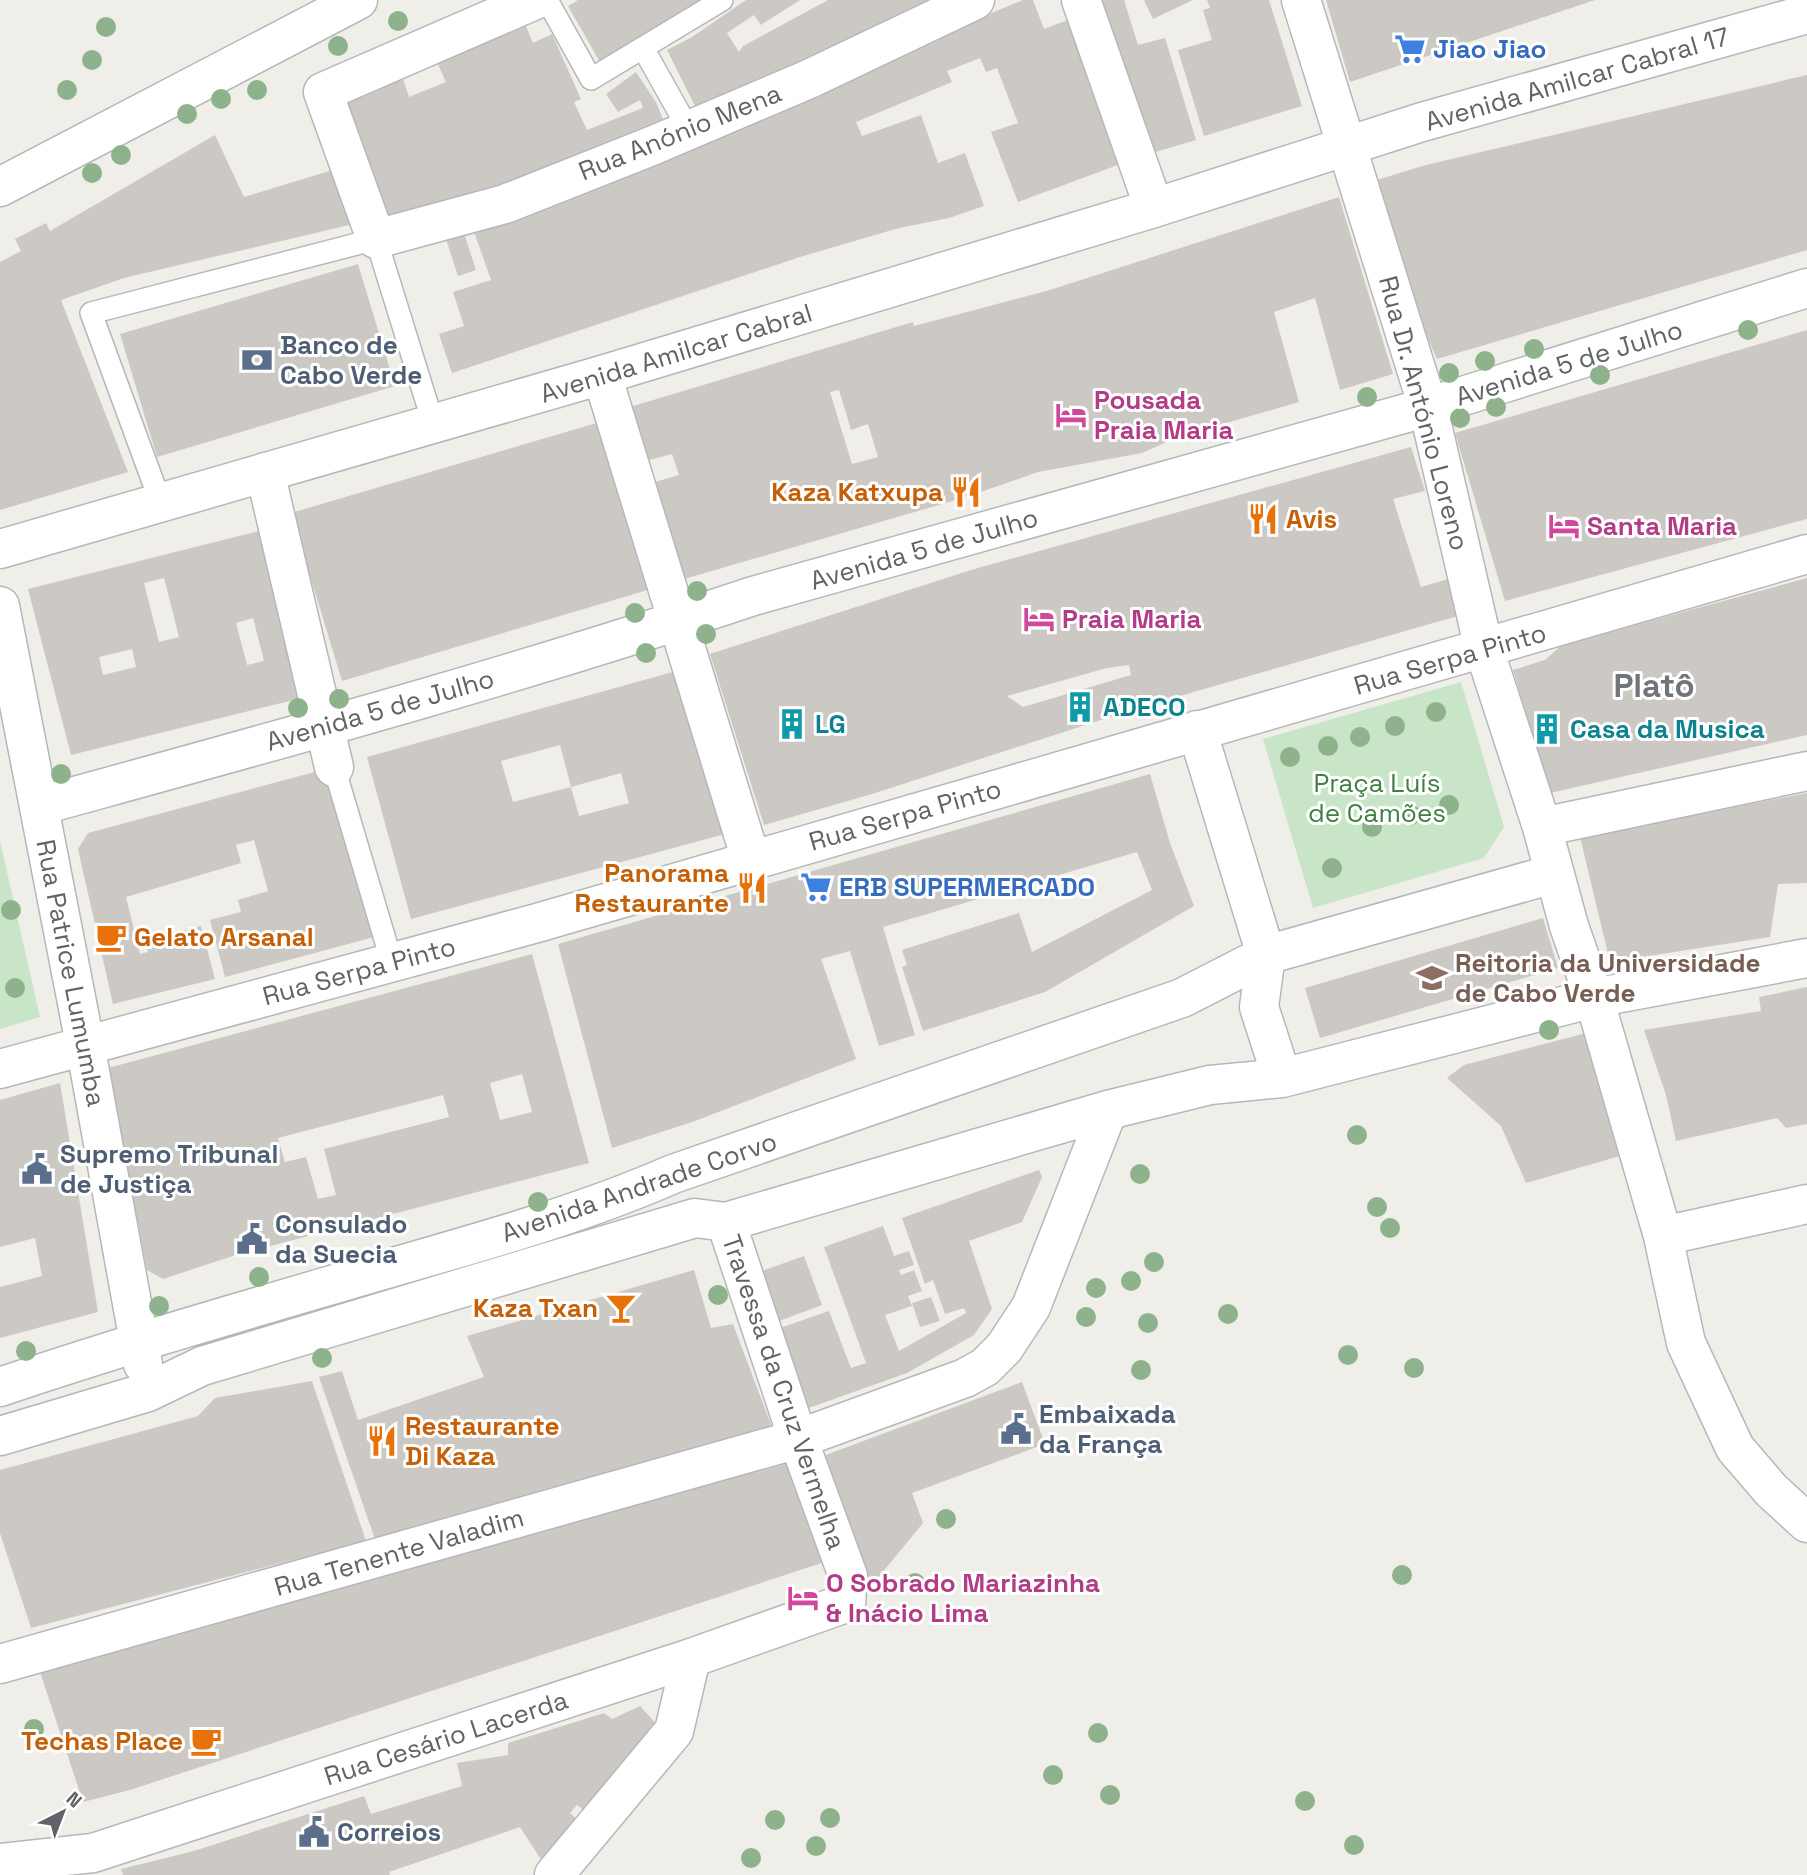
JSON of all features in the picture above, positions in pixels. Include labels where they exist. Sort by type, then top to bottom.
[{"type":"street","points":[[0,187],[358,0]]},
{"type":"street","points":[[376,239],[323,92],[535,0]]},
{"type":"street","name":"Rua Anónio Mena","points":[[376,239],[505,204],[809,79],[975,0]]},
{"type":"street","points":[[1081,0],[1154,208]]},
{"type":"street","name":"Rua Dr. António Loreno","points":[[1301,0],[1428,407],[1484,649],[1542,827],[1553,874]]},
{"type":"street","name":"Avenida Amilcar Cabral 17","points":[[1348,145],[1805,21]]},
{"type":"street","name":"Avenida Amilcar Cabral","points":[[0,549],[160,501],[434,426],[1154,208],[1348,145]]},
{"type":"street","name":"Avenida 5 de Julho","points":[[39,806],[323,727],[679,621],[753,596],[1428,407],[1807,288]]},
{"type":"street","points":[[603,375],[751,860]]},
{"type":"street","points":[[265,472],[334,767]]},
{"type":"street","name":"Rua Serpa Pinto","points":[[0,1069],[392,963],[1807,554]]},
{"type":"street","name":"Rua Patrice Lumumba","points":[[0,606],[85,1044],[148,1392]]},
{"type":"street","points":[[1197,730],[1266,955],[1259,1007],[1282,1078]]},
{"type":"street","points":[[1542,827],[1807,771]]},
{"type":"street","points":[[1553,874],[1594,998],[1662,1236],[1686,1343],[1735,1448],[1771,1490],[1807,1523]]},
{"type":"street","name":"Avenida Andrade Corvo","points":[[0,1387],[138,1340],[612,1201],[673,1174],[1182,998],[1266,955],[1553,874]]},
{"type":"street","name":"Avenida Andrade Corvo","points":[[0,1436],[148,1392],[202,1366],[695,1218],[726,1222],[1108,1110],[1210,1085],[1282,1078],[1594,998],[1807,958]]},
{"type":"street","name":"Rua Tenente Valadim","points":[[0,1664],[798,1439],[965,1378],[985,1367],[1004,1348],[1031,1307],[1108,1110]]},
{"type":"street","points":[[1662,1236],[1807,1204]]},
{"type":"street","name":"Travessa da Cruz Vermelha","points":[[726,1222],[798,1439],[843,1561]]},
{"type":"street","name":"Rua Cesário Lacerda","points":[[0,1863],[93,1853],[691,1658],[846,1604],[848,1576],[843,1561]]},
{"type":"street","points":[[554,1875],[674,1731],[691,1658]]},
{"type":"lane","points":[[547,0],[591,79],[722,0]]},
{"type":"lane","points":[[643,48],[689,130]]},
{"type":"lane","points":[[160,501],[91,313],[376,239],[434,426]]},
{"type":"lane","points":[[334,767],[392,963]]},
{"type":"green space","name":"Praça Luís de Camões","points":[[1461,682],[1504,827],[1484,858],[1313,908],[1263,739]]},
{"type":"green space","points":[[0,841],[40,1017],[0,1029]]},
{"type":"building","points":[[578,0],[713,0],[601,64],[568,6]]},
{"type":"building","points":[[746,0],[800,0],[761,25],[754,15],[727,33],[739,52],[743,46],[828,0],[941,0],[700,116],[667,50],[692,37]]},
{"type":"building","points":[[1023,0],[1033,0],[1044,29],[1073,18],[1126,162],[1018,202],[991,132],[1018,123],[997,68],[986,72],[980,58],[947,71],[952,82],[856,122],[862,136],[921,115],[938,163],[965,153],[984,206],[949,218],[899,228],[800,257],[452,373],[439,334],[464,326],[453,292],[491,280],[473,229]]},
{"type":"building","points":[[1102,0],[1124,0],[1138,45],[1165,38],[1196,140],[1149,154]]},
{"type":"building","points":[[1144,0],[1193,0],[1153,19]]},
{"type":"building","points":[[1207,0],[1269,0],[1302,106],[1204,136],[1178,50],[1212,40],[1203,10],[1210,8]]},
{"type":"building","points":[[1326,0],[1595,0],[1350,82]]},
{"type":"building","points":[[523,19],[533,43],[552,34],[581,99],[574,102],[587,130],[643,108],[640,100],[618,112],[606,94],[636,72],[656,102],[667,129],[391,229],[343,97],[402,76],[409,97],[446,82],[435,58]]},
{"type":"building","points":[[1807,75],[1807,250],[1437,359],[1402,280],[1374,181],[1422,166]]},
{"type":"building","points":[[215,135],[244,197],[339,168],[358,223],[124,278],[61,300],[128,472],[0,510],[0,262],[21,251],[15,239],[46,223],[50,231]]},
{"type":"building","points":[[1339,197],[1393,374],[1340,390],[1315,298],[1274,312],[1299,402],[1178,437],[1142,453],[1038,472],[966,497],[681,580],[652,483],[679,475],[672,454],[645,461],[630,407],[913,322],[914,326],[1050,290]],"holes":[[[839,390],[851,430],[868,424],[878,457],[852,464],[830,392]]]},
{"type":"building","points":[[464,233],[476,270],[458,276],[446,239]]},
{"type":"building","name":"Banco de Cabo Verde","points":[[358,264],[395,386],[157,457],[120,334]]},
{"type":"building","points":[[1807,330],[1807,519],[1505,601],[1455,433]]},
{"type":"building","points":[[600,422],[651,589],[342,681],[291,513]]},
{"type":"building","points":[[1411,447],[1425,491],[1393,499],[1421,587],[1448,579],[1461,615],[1138,708],[872,794],[764,825],[710,654],[971,570]],"holes":[[[1129,665],[1131,675],[1023,707],[1007,696],[1107,668]]]},
{"type":"building","points":[[271,528],[314,695],[71,755],[28,589]],"holes":[[[164,578],[179,637],[159,642],[144,583]],[[253,618],[264,661],[247,665],[236,623]],[[132,649],[136,667],[103,675],[99,657]]]},
{"type":"building","points":[[1807,578],[1807,735],[1550,793],[1513,670],[1545,660],[1562,645]]},
{"type":"building","points":[[680,670],[725,834],[411,919],[367,757]],"holes":[[[560,745],[571,787],[513,802],[501,761]],[[621,773],[629,803],[579,816],[571,787]]]},
{"type":"building","points":[[333,767],[378,936],[225,977],[210,920],[241,912],[238,900],[268,891],[254,840],[236,845],[241,863],[126,897],[140,954],[148,952],[145,940],[201,926],[215,979],[113,1004],[78,849],[88,833]]},
{"type":"building","points":[[1150,774],[1170,843],[1194,906],[1045,992],[923,1031],[902,967],[907,965],[902,950],[1019,913],[1032,952],[1152,890],[1137,852],[883,927],[915,1035],[879,1046],[850,951],[821,959],[856,1059],[695,1121],[612,1148],[558,944]]},
{"type":"building","points":[[1807,793],[1807,883],[1778,884],[1770,937],[1610,962],[1580,837]]},
{"type":"building","name":"Reitoria da Universidade de Cabo Verde","points":[[1543,918],[1558,968],[1320,1038],[1305,988]]},
{"type":"building","points":[[532,954],[589,1163],[236,1255],[163,1279],[147,1270],[108,1068]],"holes":[[[522,1074],[532,1112],[500,1120],[490,1083]],[[443,1095],[449,1117],[324,1149],[336,1195],[318,1199],[306,1157],[285,1162],[278,1138]]]},
{"type":"building","points":[[1807,987],[1807,1124],[1786,1128],[1777,1118],[1676,1141],[1666,1095],[1644,1030],[1761,1011],[1759,997]]},
{"type":"building","points":[[1590,1032],[1627,1154],[1526,1183],[1501,1126],[1447,1078],[1464,1065]]},
{"type":"building","name":"Supremo Tribunal de Justiça","points":[[60,1083],[98,1312],[0,1338],[0,1287],[42,1276],[35,1238],[0,1247],[0,1100]]},
{"type":"building","points":[[1039,1170],[1042,1177],[1022,1222],[969,1241],[992,1309],[974,1335],[907,1373],[806,1409],[777,1329],[829,1311],[851,1368],[866,1363],[824,1247],[883,1226],[894,1256],[909,1251],[914,1265],[899,1270],[901,1275],[914,1270],[922,1291],[908,1296],[912,1306],[885,1315],[899,1351],[966,1313],[964,1308],[945,1314],[933,1280],[925,1284],[902,1218]]},
{"type":"building","points":[[804,1256],[822,1305],[774,1323],[756,1273]]},
{"type":"building","points":[[694,1270],[711,1328],[733,1324],[773,1430],[380,1554],[319,1377],[342,1371],[358,1420],[484,1377],[467,1336]]},
{"type":"building","points":[[931,1297],[940,1321],[920,1327],[912,1303]]},
{"type":"building","points":[[312,1381],[366,1541],[31,1628],[0,1533],[0,1470],[198,1416],[215,1398]]},
{"type":"building","points":[[1022,1382],[1045,1444],[912,1493],[923,1523],[872,1585],[823,1456]]},
{"type":"building","points":[[800,1460],[837,1558],[130,1790],[83,1802],[39,1669]]},
{"type":"building","points":[[640,1706],[660,1728],[588,1813],[577,1805],[570,1813],[583,1825],[542,1861],[520,1827],[389,1872],[390,1875],[123,1875],[121,1869],[194,1851],[364,1796],[371,1814],[462,1786],[457,1763],[508,1755],[508,1743],[604,1713],[612,1719]]},
{"type":"place","name":"Jiao Jiao","points":[[1410,49]]},
{"type":"place","name":"Banco de Cabo Verde","points":[[257,360]]},
{"type":"place","name":"Pousada Praia Maria","points":[[1071,415]]},
{"type":"place","name":"Kaza Katxupa","points":[[966,492]]},
{"type":"place","name":"Avis","points":[[1263,519]]},
{"type":"place","name":"Santa Maria","points":[[1564,526]]},
{"type":"place","name":"Praia Maria","points":[[1039,619]]},
{"type":"place","name":"ADECO","points":[[1080,707]]},
{"type":"place","name":"LG","points":[[792,724]]},
{"type":"place","name":"Casa da Musica","points":[[1547,729]]},
{"type":"place","name":"ERB SUPERMERCADO","points":[[816,887]]},
{"type":"place","name":"Panorama Restaurante","points":[[752,888]]},
{"type":"place","name":"Gelato Arsanal","points":[[111,937]]},
{"type":"place","name":"Reitoria da Universidade de Cabo Verde","points":[[1432,978]]},
{"type":"place","name":"Supremo Tribunal de Justiça","points":[[37,1169]]},
{"type":"place","name":"Consulado da Suecia","points":[[252,1239]]},
{"type":"place","name":"Kaza Txan","points":[[621,1308]]},
{"type":"place","name":"Embaixada da França","points":[[1016,1429]]},
{"type":"place","name":"Restaurante Di Kaza","points":[[382,1441]]},
{"type":"place","name":"O Sobrado Mariazinha & Inácio Lima","points":[[803,1598]]},
{"type":"place","name":"Techas Place","points":[[206,1741]]},
{"type":"place","name":"Correios","points":[[314,1832]]},
{"type":"district","name":"Platô","points":[[1654,685]]}]
